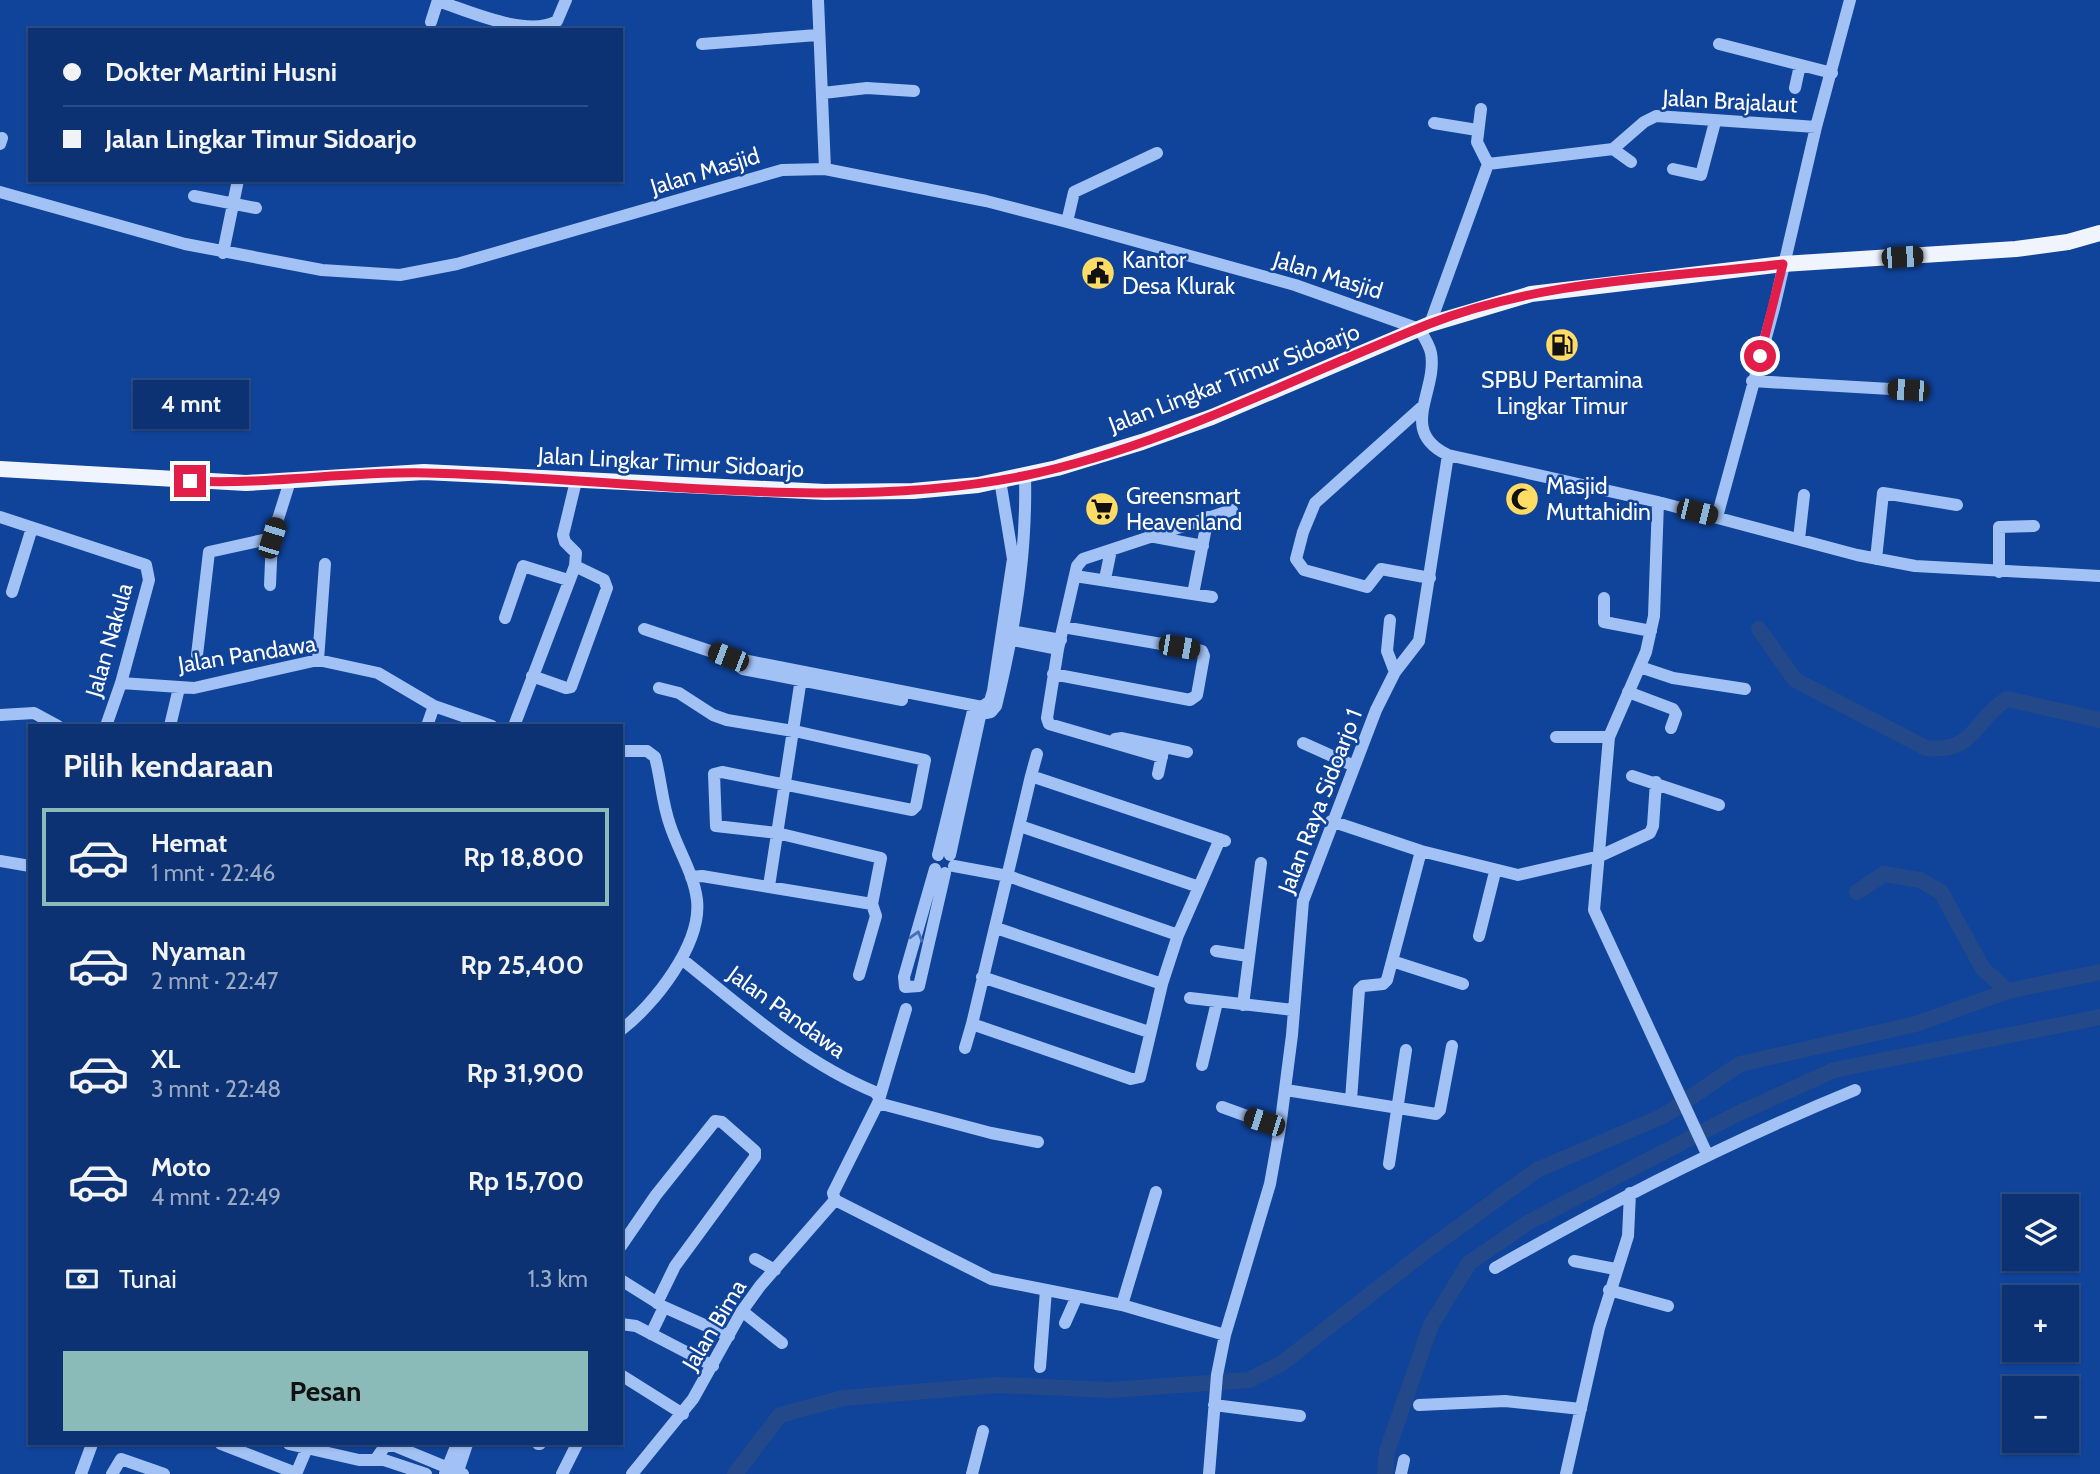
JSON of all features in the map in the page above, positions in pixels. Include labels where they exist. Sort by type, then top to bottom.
[{"type":"main road","name":"Jalan Lingkar Timur Sidoarjo","points":[[0,469],[208,482],[290,481],[424,472],[825,492],[913,491],[1025,476],[1130,446],[1212,417],[1424,326],[1544,292],[1783,264],[2016,249],[2068,242],[2100,233]]},
{"type":"street","points":[[431,22],[438,0],[509,27],[554,23],[560,19],[566,0]]},
{"type":"street","points":[[818,0],[817,35],[822,74],[825,169]]},
{"type":"street","points":[[1717,517],[1774,308],[1817,123],[1850,0]]},
{"type":"street","points":[[702,44],[817,35]]},
{"type":"street","points":[[1718,44],[1832,73]]},
{"type":"street","points":[[1795,88],[1800,65]]},
{"type":"street","points":[[823,93],[867,88],[914,90]]},
{"type":"street","points":[[1481,109],[1477,130],[1483,157],[1424,326],[1432,363],[1422,424],[1426,436],[1436,449],[1448,455],[1658,502],[1876,559],[1928,568],[2100,576]]},
{"type":"street","name":"Jalan Brajalaut","points":[[1613,149],[1644,122],[1656,116],[1715,122],[1817,123]]},
{"type":"street","points":[[1674,169],[1701,174],[1715,122]]},
{"type":"street","points":[[1434,123],[1477,130]]},
{"type":"street","points":[[1483,157],[1613,149],[1632,162]]},
{"type":"street","points":[[1067,222],[1074,191],[1157,153]]},
{"type":"street","name":"Jalan Masjid","points":[[0,192],[141,234],[223,253],[352,274],[415,273],[602,224],[791,168],[825,169],[986,201],[1067,222],[1295,285],[1424,326]]},
{"type":"street","points":[[223,253],[238,182]]},
{"type":"street","points":[[194,196],[256,208]]},
{"type":"street","points":[[1752,381],[1908,390]]},
{"type":"street","points":[[1423,406],[1315,503],[1296,559],[1304,570],[1367,587],[1381,569],[1430,578]]},
{"type":"street","name":"Jalan Raya Sidoarjo 1","points":[[1209,1474],[1215,1391],[1225,1335],[1261,1218],[1280,1128],[1286,1090],[1303,901],[1352,765],[1395,671],[1419,641],[1448,455]]},
{"type":"street","points":[[644,629],[728,657],[738,667],[783,671],[978,711],[996,706],[1018,559],[1018,539],[1026,519],[1025,476]]},
{"type":"street","points":[[1000,480],[1008,521],[1018,539]]},
{"type":"street","points":[[270,585],[272,538],[290,481]]},
{"type":"street","points":[[515,724],[575,566],[576,553],[565,542],[563,535],[576,481]]},
{"type":"street","points":[[1876,559],[1882,493],[1957,505]]},
{"type":"street","points":[[1799,539],[1804,495]]},
{"type":"street","points":[[1658,502],[1651,631],[1640,667],[1609,737],[1595,915],[1688,1107],[1705,1150]]},
{"type":"street","points":[[1187,752],[1163,752],[1049,724],[1047,718],[1053,674],[1075,576],[1081,561],[1232,510]]},
{"type":"street","points":[[0,517],[32,528],[12,592]]},
{"type":"street","points":[[1193,594],[1208,517]]},
{"type":"street","points":[[1008,521],[1026,519]]},
{"type":"street","points":[[1999,572],[1999,527],[2034,526]]},
{"type":"street","name":"Jalan Nakula","points":[[32,528],[146,565],[149,580],[121,683],[107,724]]},
{"type":"street","points":[[1152,536],[1203,546]]},
{"type":"street","points":[[197,655],[209,552],[272,538]]},
{"type":"street","points":[[1105,579],[1111,550]]},
{"type":"street","points":[[318,660],[324,564]]},
{"type":"street","points":[[505,618],[523,566],[568,580]]},
{"type":"street","points":[[532,677],[566,688],[571,687],[607,588],[604,580],[575,566]]},
{"type":"street","points":[[1075,576],[1212,597]]},
{"type":"street","points":[[1604,598],[1604,622],[1651,631]]},
{"type":"street","points":[[1390,620],[1387,651],[1395,671]]},
{"type":"street","points":[[1053,674],[1190,700],[1197,695],[1204,656],[1202,651],[1063,627]]},
{"type":"street","points":[[1007,634],[1059,645]]},
{"type":"street","name":"Jalan Pandawa","points":[[121,683],[179,688],[209,685],[278,666],[318,660],[378,673],[434,706],[486,724]]},
{"type":"street","points":[[1640,667],[1684,680],[1745,689]]},
{"type":"street","points":[[769,886],[776,833],[806,676]]},
{"type":"street","points":[[170,724],[179,688]]},
{"type":"street","points":[[659,688],[679,694],[719,718],[923,758],[925,762],[916,806],[912,810],[785,783],[722,772],[714,775],[715,825],[776,833],[881,858],[872,904],[876,916],[859,975]]},
{"type":"street","points":[[1628,692],[1674,709],[1676,714],[1671,728]]},
{"type":"street","points":[[428,724],[434,706]]},
{"type":"street","points":[[944,864],[909,960],[903,983],[907,987],[919,986],[978,711]]},
{"type":"street","points":[[0,715],[34,713],[54,724]]},
{"type":"street","points":[[1556,737],[1609,737]]},
{"type":"street","points":[[1303,743],[1352,765]]},
{"type":"street","points":[[623,751],[647,751],[655,757],[668,819],[697,898],[696,921],[683,960],[623,1028]]},
{"type":"street","points":[[1158,774],[1163,752]]},
{"type":"street","points":[[965,1048],[1037,754]]},
{"type":"street","points":[[972,1024],[1133,1080],[1140,1077],[1161,984],[1178,934],[1223,840],[1031,776]]},
{"type":"street","points":[[1632,776],[1719,805]]},
{"type":"street","points":[[1331,821],[1495,872],[1528,874],[1556,864],[1600,856],[1652,831],[1656,782]]},
{"type":"street","points":[[1020,825],[1199,887]]},
{"type":"street","points":[[1351,1100],[1359,990],[1363,986],[1385,983],[1421,851]]},
{"type":"street","points":[[0,861],[28,866]]},
{"type":"street","points":[[1243,1005],[1261,863]]},
{"type":"street","points":[[944,864],[1008,876],[1178,934]]},
{"type":"street","points":[[1479,936],[1495,872]]},
{"type":"street","points":[[691,877],[702,876],[872,904]]},
{"type":"street","points":[[996,928],[1161,984]]},
{"type":"street","points":[[1216,951],[1248,956]]},
{"type":"street","name":"Jalan Pandawa","points":[[683,960],[787,1043],[819,1065],[875,1092],[879,1100],[991,1133],[1038,1142]]},
{"type":"street","points":[[909,960],[924,963]]},
{"type":"street","points":[[1392,961],[1463,984]]},
{"type":"street","points":[[982,977],[1149,1032]]},
{"type":"street","points":[[1190,998],[1293,1010]]},
{"type":"street","points":[[1202,1065],[1217,1002]]},
{"type":"street","points":[[906,1009],[879,1100],[833,1193],[835,1200],[984,1276],[1122,1306],[1225,1335]]},
{"type":"street","points":[[1286,1090],[1434,1114],[1439,1111],[1452,1046]]},
{"type":"street","points":[[1389,1164],[1406,1050]]},
{"type":"street","points":[[1496,1268],[1705,1150],[1855,1090]]},
{"type":"street","points":[[1223,1107],[1280,1128]]},
{"type":"street","points":[[623,1243],[656,1195],[715,1121],[722,1122],[755,1151],[755,1157],[676,1265],[651,1334]]},
{"type":"street","points":[[1122,1306],[1156,1192]]},
{"type":"street","points":[[1566,1474],[1609,1290],[1628,1236],[1630,1193]]},
{"type":"street","name":"Jalan Bima","points":[[632,1474],[682,1413],[713,1366],[742,1311],[835,1200]]},
{"type":"street","points":[[755,1259],[775,1270]]},
{"type":"street","points":[[1574,1261],[1615,1269]]},
{"type":"street","points":[[623,1281],[661,1305],[729,1336]]},
{"type":"street","points":[[1040,1367],[1046,1290]]},
{"type":"street","points":[[1609,1290],[1668,1306]]},
{"type":"street","points":[[1065,1323],[1077,1296]]},
{"type":"street","points":[[742,1311],[782,1343]]},
{"type":"street","points":[[623,1324],[634,1325],[713,1366]]},
{"type":"street","points":[[623,1376],[682,1413]]},
{"type":"street","points":[[1419,1405],[1505,1401],[1581,1409]]},
{"type":"street","points":[[1214,1405],[1300,1416]]},
{"type":"street","points":[[972,1474],[983,1431]]},
{"type":"street","points":[[81,1474],[92,1445]]},
{"type":"street","points":[[224,1445],[296,1473],[307,1448]]},
{"type":"street","points":[[294,1445],[359,1460],[376,1459],[426,1474]]},
{"type":"street","points":[[454,1472],[457,1445]]},
{"type":"street","points":[[454,1472],[467,1445]]},
{"type":"street","points":[[562,1474],[576,1445]]},
{"type":"street","points":[[376,1459],[382,1449],[390,1446],[454,1472]]},
{"type":"street","points":[[112,1474],[121,1459],[164,1474]]},
{"type":"street","points":[[353,1474],[359,1460]]},
{"type":"street","points":[[1401,1474],[1404,1460]]},
{"type":"waterway","points":[[1759,629],[1795,680],[1926,748],[1942,748],[1965,740],[2007,699],[2100,720]]},
{"type":"waterway","points":[[1857,892],[1884,874],[1920,880],[1941,892],[1983,969],[2008,991]]},
{"type":"waterway","points":[[735,1474],[780,1415],[843,1398],[997,1385],[1110,1390],[1249,1380],[1281,1364],[1431,1247],[1537,1170],[1663,1116],[1740,1064],[1916,1024],[2008,991],[2100,972]]},
{"type":"waterway","points":[[1385,1474],[1387,1451],[1431,1325],[1469,1263],[1529,1222],[1735,1115],[1834,1070],[2100,1017]]},
{"type":"place","name":"Kantor Desa Klurak","points":[[1098,273]]},
{"type":"place","name":"SPBU Pertamina Lingkar Timur","points":[[1562,345]]},
{"type":"place","name":"Masjid Muttahidin","points":[[1522,499]]},
{"type":"place","name":"Greensmart Heavenland","points":[[1102,509]]},
{"type":"route","points":[[190,481],[246,483],[424,472],[825,492],[913,491],[978,485],[1057,468],[1142,442],[1212,417],[1430,324],[1531,294],[1595,284],[1783,264],[1760,356]]}]
